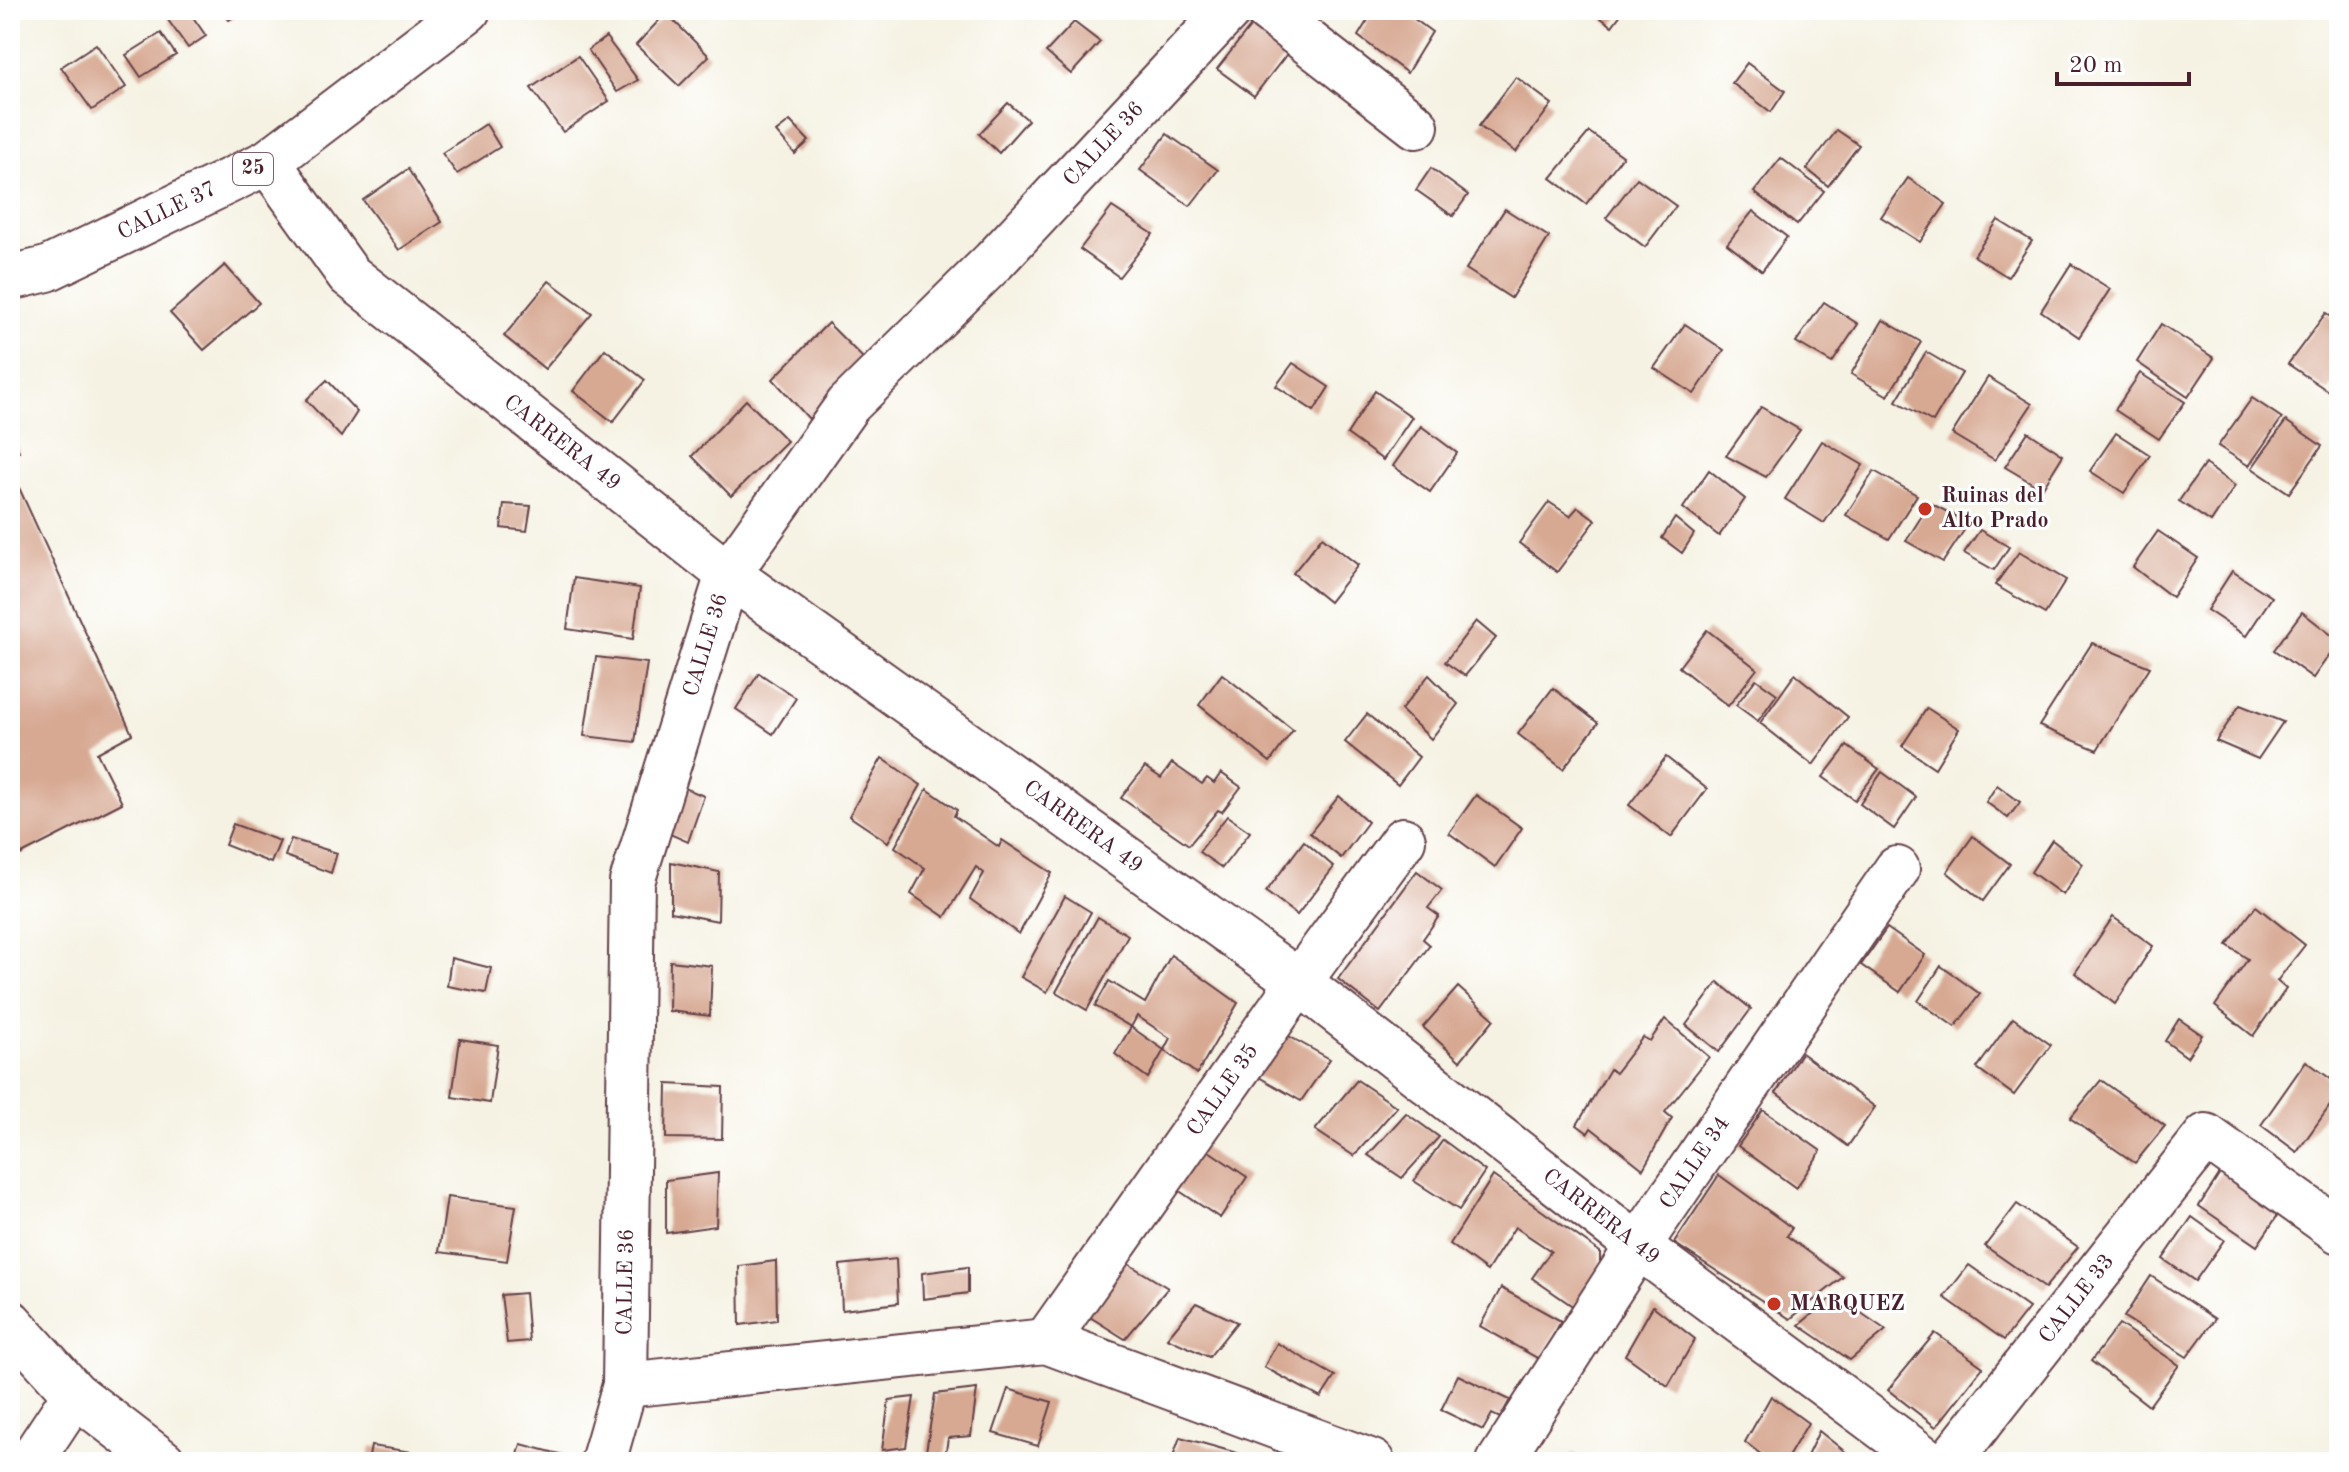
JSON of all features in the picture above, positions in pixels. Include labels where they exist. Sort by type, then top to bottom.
[{"type":"street","name":"CALLE 37","points":[[10,278],[47,269],[268,162],[468,10]]},
{"type":"street","name":"CALLE 36","points":[[603,1462],[625,1385],[632,882],[728,574],[848,405],[994,261],[1229,10]]},
{"type":"street","points":[[1267,10],[1416,126]]},
{"type":"street","name":"CARRERA 49","points":[[268,162],[349,275],[728,574],[1299,982],[1638,1246],[1929,1462]]},
{"type":"street","name":"CALLE 35","points":[[1046,1341],[1403,840]]},
{"type":"street","name":"CALLE 34","points":[[1499,1462],[1638,1246],[1897,869]]},
{"type":"street","name":"CALLE 33","points":[[1949,1462],[2206,1136],[2339,1231]]},
{"type":"street","points":[[10,1322],[75,1394],[163,1462]]},
{"type":"street","points":[[625,1385],[1046,1341],[1372,1462]]},
{"type":"street","points":[[30,1462],[75,1394]]},
{"type":"building","points":[[182,10],[188,10],[206,36],[188,48],[168,20]]},
{"type":"building","points":[[222,10],[245,10],[229,20]]},
{"type":"building","points":[[1374,10],[1402,10],[1432,32],[1407,73],[1358,36]]},
{"type":"building","points":[[1590,10],[1624,10],[1612,26]]},
{"type":"building","points":[[666,13],[709,56],[679,86],[636,45]]},
{"type":"building","points":[[1074,22],[1100,42],[1071,74],[1046,52]]},
{"type":"building","points":[[1254,22],[1290,50],[1254,96],[1217,69]]},
{"type":"building","points":[[161,33],[176,55],[141,77],[126,55]]},
{"type":"building","points":[[606,37],[638,80],[617,92],[588,50]]},
{"type":"building","points":[[96,44],[126,87],[92,110],[61,67]]},
{"type":"building","points":[[578,56],[609,101],[563,132],[531,88]]},
{"type":"building","points":[[1747,63],[1785,91],[1771,112],[1732,83]]},
{"type":"building","points":[[1516,77],[1552,104],[1516,152],[1479,126]]},
{"type":"building","points":[[1008,103],[1028,120],[999,153],[979,134]]},
{"type":"building","points":[[790,121],[809,141],[795,154],[776,132]]},
{"type":"building","points":[[486,124],[500,147],[457,174],[442,153]]},
{"type":"building","points":[[1837,130],[1859,145],[1828,186],[1807,169]]},
{"type":"building","points":[[1589,132],[1623,156],[1586,204],[1551,178]]},
{"type":"building","points":[[1167,134],[1218,170],[1190,206],[1140,170]]},
{"type":"building","points":[[1781,158],[1824,191],[1797,225],[1754,192]]},
{"type":"building","points":[[1431,168],[1468,195],[1453,216],[1416,190]]},
{"type":"building","points":[[408,169],[442,222],[399,250],[363,200]]},
{"type":"building","points":[[1637,178],[1676,206],[1645,247],[1606,218]]},
{"type":"building","points":[[1908,178],[1946,204],[1920,242],[1881,217]]},
{"type":"building","points":[[1112,207],[1153,234],[1119,277],[1080,249]]},
{"type":"building","points":[[1505,209],[1549,237],[1511,298],[1466,269]]},
{"type":"building","points":[[1753,211],[1787,237],[1762,271],[1727,244]]},
{"type":"building","points":[[1998,220],[2032,241],[2008,277],[1974,256]]},
{"type":"building","points":[[2071,264],[2110,289],[2079,337],[2041,311]]},
{"type":"building","points":[[225,265],[259,303],[204,350],[170,313]]},
{"type":"building","points":[[549,281],[592,313],[545,369],[504,336]]},
{"type":"building","points":[[1824,302],[1858,324],[1832,363],[1796,342]]},
{"type":"building","points":[[2326,313],[2339,323],[2339,337],[2331,349],[2339,355],[2339,377],[2328,391],[2288,364]]},
{"type":"building","points":[[1883,320],[1921,342],[1888,396],[1851,374]]},
{"type":"building","points":[[828,323],[866,361],[809,419],[773,379]]},
{"type":"building","points":[[1685,324],[1724,350],[1694,394],[1654,368]]},
{"type":"building","points":[[2161,324],[2214,358],[2188,397],[2137,362]]},
{"type":"building","points":[[605,349],[645,380],[613,422],[573,391]]},
{"type":"building","points":[[1926,352],[1962,373],[1933,422],[1896,401]]},
{"type":"building","points":[[1293,363],[1329,387],[1314,411],[1276,386]]},
{"type":"building","points":[[2140,373],[2185,402],[2159,439],[2115,410]]},
{"type":"building","points":[[1988,377],[2032,404],[1995,460],[1952,434]]},
{"type":"building","points":[[327,380],[357,412],[341,437],[306,400]]},
{"type":"building","points":[[1375,391],[1412,417],[1383,460],[1347,434]]},
{"type":"building","points":[[2252,398],[2282,418],[2249,466],[2218,446]]},
{"type":"building","points":[[746,400],[787,441],[731,496],[692,456]]},
{"type":"building","points":[[1761,407],[1800,430],[1766,477],[1726,456]]},
{"type":"building","points":[[2286,421],[2322,446],[2289,493],[2252,468]]},
{"type":"building","points":[[1421,426],[1457,453],[1430,492],[1393,466]]},
{"type":"building","points":[[2028,432],[2063,455],[2042,489],[2005,467]]},
{"type":"building","points":[[10,433],[19,451],[10,455]]},
{"type":"building","points":[[2116,433],[2150,455],[2124,493],[2090,471]]},
{"type":"building","points":[[1822,441],[1863,465],[1824,523],[1785,499]]},
{"type":"building","points":[[2205,464],[2235,486],[2211,522],[2179,501]]},
{"type":"building","points":[[10,468],[132,734],[97,753],[122,803],[10,860]]},
{"type":"building","points":[[1709,470],[1745,499],[1719,536],[1683,508]]},
{"type":"building","points":[[1874,471],[1917,495],[1889,539],[1846,515]]},
{"type":"building","points":[[1549,502],[1570,516],[1578,507],[1596,520],[1557,572],[1519,543]]},
{"type":"building","points":[[1930,503],[1969,523],[1943,562],[1906,541]]},
{"type":"building","points":[[504,504],[531,506],[527,531],[501,528]]},
{"type":"building","points":[[1675,518],[1694,534],[1682,553],[1662,538]]},
{"type":"building","points":[[1980,530],[2009,547],[1994,570],[1964,553]]},
{"type":"building","points":[[2158,531],[2198,558],[2172,597],[2133,567]]},
{"type":"building","points":[[1322,537],[1358,565],[1329,602],[1293,573]]},
{"type":"building","points":[[2019,552],[2066,580],[2045,614],[1995,585]]},
{"type":"building","points":[[2232,571],[2272,597],[2246,636],[2207,610]]},
{"type":"building","points":[[574,578],[640,588],[633,639],[567,629]]},
{"type":"building","points":[[2302,612],[2339,641],[2313,678],[2274,650]]},
{"type":"building","points":[[1476,621],[1496,638],[1465,676],[1445,662]]},
{"type":"building","points":[[1707,630],[1757,669],[1728,706],[1679,667]]},
{"type":"building","points":[[2092,643],[2150,667],[2097,750],[2039,726]]},
{"type":"building","points":[[596,657],[647,663],[635,742],[584,736]]},
{"type":"building","points":[[759,673],[796,698],[773,734],[736,709]]},
{"type":"building","points":[[1222,674],[1293,730],[1270,762],[1199,705]]},
{"type":"building","points":[[1795,674],[1848,717],[1813,765],[1760,723]]},
{"type":"building","points":[[1429,675],[1458,704],[1431,739],[1401,710]]},
{"type":"building","points":[[1756,679],[1777,694],[1758,721],[1736,705]]},
{"type":"building","points":[[1553,688],[1598,723],[1563,769],[1518,734]]},
{"type":"building","points":[[2240,705],[2283,722],[2258,759],[2216,741]]},
{"type":"building","points":[[1927,708],[1959,729],[1935,768],[1902,746]]},
{"type":"building","points":[[1367,714],[1419,757],[1398,785],[1345,742]]},
{"type":"building","points":[[1847,746],[1879,769],[1855,800],[1823,777]]},
{"type":"building","points":[[1666,757],[1707,789],[1671,837],[1629,805]]},
{"type":"building","points":[[882,758],[921,785],[888,842],[849,816]]},
{"type":"building","points":[[1172,763],[1202,784],[1207,778],[1214,783],[1221,773],[1241,787],[1222,812],[1218,810],[1189,845],[1121,798],[1145,767],[1161,778]]},
{"type":"building","points":[[1882,772],[1916,797],[1894,829],[1860,804]]},
{"type":"building","points":[[1997,785],[2020,802],[2008,818],[1986,802]]},
{"type":"building","points":[[680,786],[704,796],[688,842],[663,831]]},
{"type":"building","points":[[927,789],[957,810],[954,816],[999,847],[1002,840],[1052,873],[1019,934],[970,899],[984,873],[976,867],[945,917],[911,894],[925,868],[895,847]]},
{"type":"building","points":[[1476,795],[1522,828],[1495,867],[1449,833]]},
{"type":"building","points":[[1339,796],[1368,822],[1341,858],[1310,833]]},
{"type":"building","points":[[1227,816],[1250,832],[1222,868],[1199,852]]},
{"type":"building","points":[[233,824],[280,841],[271,863],[225,845]]},
{"type":"building","points":[[1973,836],[2010,864],[1983,901],[1947,872]]},
{"type":"building","points":[[291,839],[337,853],[331,873],[285,856]]},
{"type":"building","points":[[2052,840],[2083,864],[2063,895],[2031,872]]},
{"type":"building","points":[[1304,841],[1334,867],[1297,915],[1266,892]]},
{"type":"building","points":[[671,862],[719,872],[718,921],[671,912]]},
{"type":"building","points":[[1417,871],[1442,890],[1428,908],[1439,916],[1423,939],[1430,945],[1380,1012],[1338,979]]},
{"type":"building","points":[[1065,896],[1091,912],[1047,992],[1021,977]]},
{"type":"building","points":[[2256,906],[2305,945],[2277,981],[2286,989],[2253,1036],[2215,1006],[2248,959],[2227,945]]},
{"type":"building","points":[[1098,917],[1128,935],[1087,1010],[1056,992]]},
{"type":"building","points":[[2113,917],[2153,946],[2115,1004],[2075,973]]},
{"type":"building","points":[[1887,928],[1925,955],[1900,992],[1861,965]]},
{"type":"building","points":[[1171,955],[1238,1003],[1197,1074],[1164,1050],[1170,1038],[1137,1016],[1131,1027],[1095,1006],[1109,981],[1145,1003]]},
{"type":"building","points":[[451,958],[491,968],[486,993],[447,986]]},
{"type":"building","points":[[670,961],[712,966],[710,1016],[669,1011]]},
{"type":"building","points":[[1941,966],[1980,994],[1955,1027],[1918,1001]]},
{"type":"building","points":[[1718,982],[1751,1009],[1719,1052],[1686,1025]]},
{"type":"building","points":[[1458,987],[1494,1019],[1460,1061],[1423,1027]]},
{"type":"building","points":[[2013,1018],[2051,1045],[2014,1095],[1977,1068]]},
{"type":"building","points":[[1665,1019],[1709,1057],[1665,1112],[1672,1118],[1643,1169],[1591,1128],[1588,1133],[1577,1125],[1610,1069],[1615,1073],[1643,1037],[1650,1041]]},
{"type":"building","points":[[2179,1019],[2202,1035],[2187,1057],[2165,1041]]},
{"type":"building","points":[[1131,1027],[1164,1050],[1148,1078],[1115,1054]]},
{"type":"building","points":[[1285,1034],[1330,1059],[1301,1101],[1257,1076]]},
{"type":"building","points":[[460,1039],[498,1045],[490,1103],[452,1097]]},
{"type":"building","points":[[1801,1053],[1875,1107],[1848,1146],[1776,1093]]},
{"type":"building","points":[[2306,1061],[2339,1085],[2339,1093],[2297,1152],[2261,1125]]},
{"type":"building","points":[[1357,1080],[1397,1107],[1354,1156],[1315,1130]]},
{"type":"building","points":[[2101,1080],[2165,1126],[2135,1163],[2070,1118]]},
{"type":"building","points":[[667,1084],[723,1087],[722,1139],[666,1138]]},
{"type":"building","points":[[1763,1110],[1821,1151],[1796,1188],[1738,1146]]},
{"type":"building","points":[[1406,1113],[1439,1137],[1402,1178],[1368,1155]]},
{"type":"building","points":[[1443,1140],[1485,1171],[1459,1210],[1414,1181]]},
{"type":"building","points":[[1203,1147],[1247,1177],[1220,1218],[1175,1188]]},
{"type":"building","points":[[2223,1169],[2282,1209],[2257,1246],[2199,1206]]},
{"type":"building","points":[[718,1173],[716,1226],[666,1233],[666,1180]]},
{"type":"building","points":[[1719,1175],[1792,1228],[1787,1236],[1843,1277],[1790,1319],[1674,1243]]},
{"type":"building","points":[[1493,1176],[1600,1252],[1600,1265],[1574,1307],[1532,1278],[1551,1251],[1515,1227],[1487,1271],[1450,1244]]},
{"type":"building","points":[[447,1197],[516,1206],[507,1261],[439,1252]]},
{"type":"building","points":[[2017,1204],[2078,1247],[2045,1288],[1985,1246]]},
{"type":"building","points":[[2192,1217],[2224,1240],[2195,1281],[2163,1259]]},
{"type":"building","points":[[896,1259],[898,1303],[842,1310],[840,1265]]},
{"type":"building","points":[[776,1261],[777,1320],[740,1325],[739,1266]]},
{"type":"building","points":[[1125,1262],[1168,1288],[1125,1339],[1082,1312]]},
{"type":"building","points":[[1969,1265],[2029,1308],[2004,1340],[1944,1297]]},
{"type":"building","points":[[968,1267],[968,1293],[923,1299],[922,1273]]},
{"type":"building","points":[[2151,1276],[2215,1319],[2187,1357],[2124,1317]]},
{"type":"building","points":[[1501,1288],[1561,1321],[1541,1360],[1480,1326]]},
{"type":"building","points":[[525,1293],[529,1341],[507,1343],[501,1295]]},
{"type":"building","points":[[1835,1295],[1886,1330],[1850,1360],[1799,1325]]},
{"type":"building","points":[[1196,1303],[1237,1322],[1209,1357],[1167,1338]]},
{"type":"building","points":[[1653,1306],[1695,1339],[1668,1386],[1625,1355]]},
{"type":"building","points":[[2119,1324],[2179,1365],[2149,1406],[2091,1361]]},
{"type":"building","points":[[1935,1333],[1983,1367],[1936,1427],[1888,1390]]},
{"type":"building","points":[[1277,1343],[1335,1376],[1321,1398],[1264,1367]]},
{"type":"building","points":[[1458,1375],[1510,1400],[1500,1418],[1492,1414],[1483,1430],[1441,1410]]},
{"type":"building","points":[[977,1389],[971,1436],[948,1438],[945,1457],[925,1458],[935,1394]]},
{"type":"building","points":[[1008,1389],[1052,1402],[1038,1446],[993,1433]]},
{"type":"building","points":[[1771,1396],[1808,1423],[1785,1462],[1771,1462],[1745,1442]]},
{"type":"building","points":[[914,1397],[906,1447],[882,1450],[889,1400]]},
{"type":"building","points":[[1819,1431],[1858,1462],[1804,1462]]},
{"type":"building","points":[[1180,1437],[1244,1455],[1241,1462],[1171,1462]]},
{"type":"building","points":[[521,1444],[586,1461],[516,1462]]},
{"type":"building","points":[[371,1446],[420,1453],[418,1462],[368,1462]]},
{"type":"building","points":[[1572,1453],[1593,1462],[1568,1462]]},
{"type":"place","name":"Ruinas del Alto Prado","points":[[1925,509]]},
{"type":"place","name":"MARQUEZ","points":[[1774,1304]]}]
